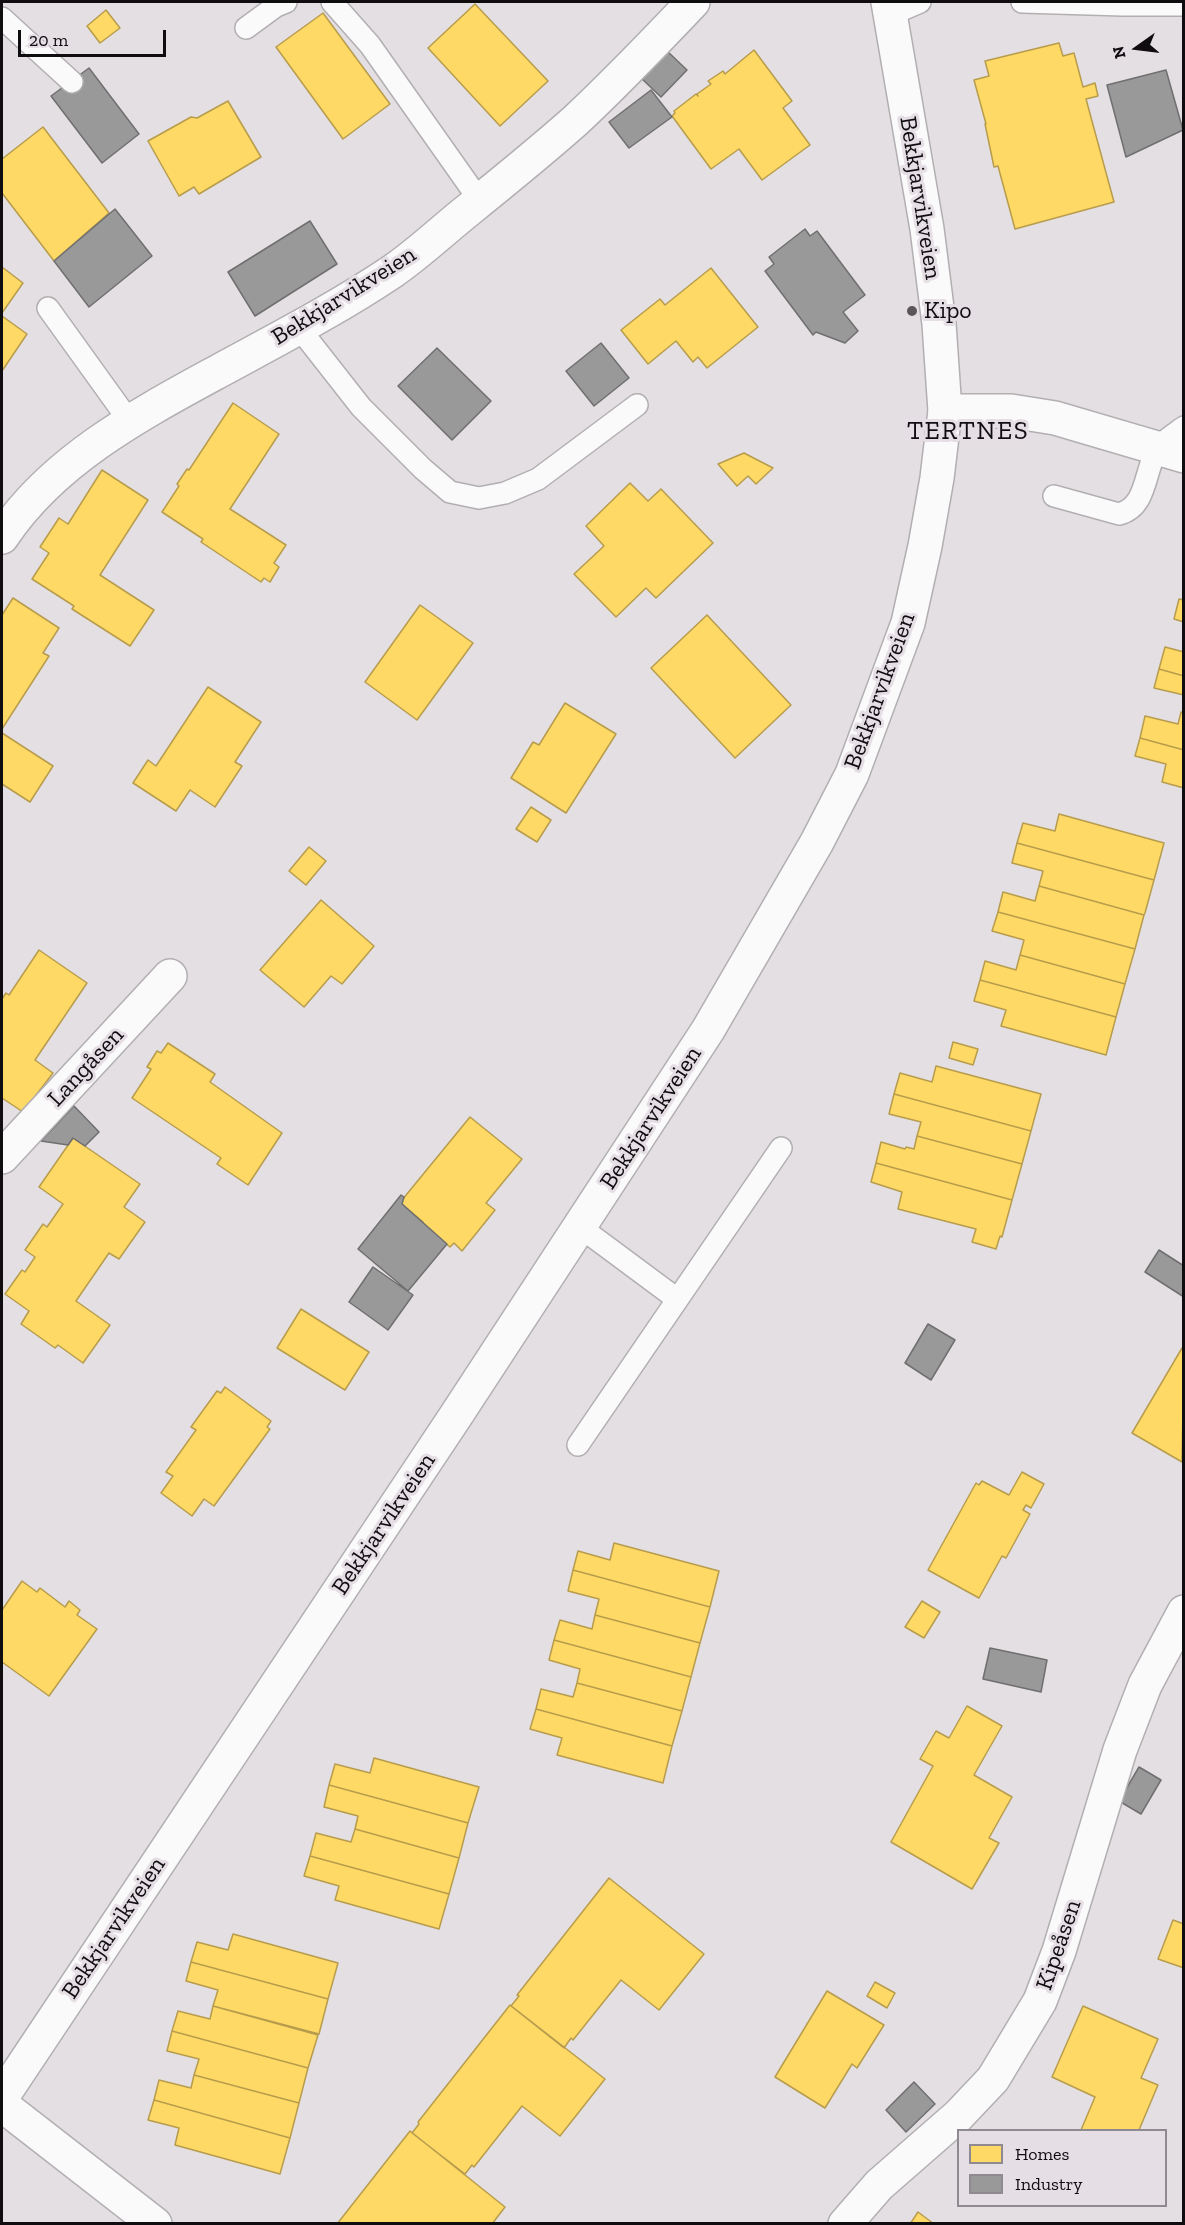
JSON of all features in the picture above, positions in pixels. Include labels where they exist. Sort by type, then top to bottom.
[{"type":"street","name":"Bekkjarvikveien","points":[[2,537],[11,523],[43,488],[74,461],[130,422],[166,399],[299,328],[393,271],[575,120],[693,2]]},
{"type":"street","name":"Bekkjarvikveien","points":[[2,2097],[580,1227],[708,1030],[817,842],[852,774],[908,623],[937,478],[945,411],[939,324],[927,229],[889,8]]},
{"type":"street","points":[[945,411],[1011,411],[1055,418],[1171,452]]},
{"type":"street","name":"Langåsen","points":[[2,1157],[170,976]]},
{"type":"street","name":"Kipeåsen","points":[[845,2223],[879,2185],[958,2116],[993,2079],[1040,2001],[1059,1951],[1120,1750],[1145,1685],[1184,1612]]},
{"type":"street","points":[[2,2105],[154,2223]]},
{"type":"lane","points":[[246,28],[276,6],[286,2]]},
{"type":"lane","points":[[332,2],[370,45],[480,201]]},
{"type":"lane","name":"Bekkjarvikveien","points":[[889,8],[920,2]]},
{"type":"lane","points":[[1022,2],[1184,5]]},
{"type":"lane","points":[[2,18],[72,81]]},
{"type":"lane","points":[[48,308],[130,422]]},
{"type":"lane","points":[[299,328],[361,407],[423,470],[450,492],[479,498],[505,493],[538,479],[637,405]]},
{"type":"lane","points":[[1054,496],[1119,514],[1129,512],[1137,504],[1171,452],[1184,427]]},
{"type":"lane","points":[[578,1445],[781,1148]]},
{"type":"lane","points":[[580,1227],[677,1299]]},
{"type":"building: Homes","points":[[475,4],[548,81],[500,126],[428,48]]},
{"type":"building: Homes","points":[[106,10],[120,28],[100,43],[87,26]]},
{"type":"building: Homes","points":[[323,13],[390,104],[343,139],[276,47]]},
{"type":"building: Homes","points":[[1059,43],[1063,56],[1074,53],[1083,87],[1095,83],[1098,96],[1086,99],[1114,202],[1015,229],[998,166],[994,167],[986,124],[974,80],[989,76],[985,61]]},
{"type":"building: Homes","points":[[754,50],[792,101],[783,108],[810,145],[762,180],[739,149],[711,169],[672,116],[674,111],[696,94],[698,96],[697,94],[711,84],[708,81],[723,71],[725,74]]},
{"type":"building: Homes","points":[[228,101],[261,157],[199,194],[194,187],[179,196],[148,141],[191,117],[197,118]]},
{"type":"building: Homes","points":[[43,127],[109,213],[54,261],[2,193],[2,159]]},
{"type":"building: Homes","points":[[2,267],[23,283],[2,313]]},
{"type":"building: Homes","points":[[711,268],[758,327],[707,368],[698,357],[693,362],[676,341],[648,364],[621,330],[660,299],[665,305]]},
{"type":"building: Homes","points":[[2,316],[27,334],[2,371]]},
{"type":"building: Homes","points":[[233,403],[279,434],[230,509],[286,545],[274,563],[279,567],[270,582],[264,578],[261,582],[201,542],[203,539],[162,512],[179,486],[177,484],[187,469],[189,470]]},
{"type":"building: Homes","points":[[744,453],[773,468],[756,484],[748,476],[737,486],[718,464]]},
{"type":"building: Homes","points":[[102,470],[148,500],[100,575],[154,610],[130,646],[72,609],[74,606],[32,579],[49,553],[40,547],[59,518],[68,524]]},
{"type":"building: Homes","points":[[630,483],[648,501],[661,489],[713,543],[656,598],[646,588],[616,617],[574,574],[604,546],[586,526]]},
{"type":"building: Homes","points":[[13,598],[59,628],[43,653],[49,656],[2,729],[2,615]]},
{"type":"building: Homes","points":[[1179,599],[1184,600],[1184,622],[1174,619]]},
{"type":"building: Homes","points":[[420,605],[473,643],[417,720],[365,682]]},
{"type":"building: Homes","points":[[707,615],[791,705],[735,758],[651,668]]},
{"type":"building: Homes","points":[[1165,647],[1184,652],[1184,676],[1159,669]]},
{"type":"building: Homes","points":[[1159,669],[1184,676],[1184,695],[1154,688]]},
{"type":"building: Homes","points":[[208,687],[261,722],[235,762],[242,766],[215,807],[190,790],[176,811],[133,783],[148,760],[156,766]]},
{"type":"building: Homes","points":[[565,703],[616,734],[566,813],[511,778],[533,742],[539,745]]},
{"type":"building: Homes","points":[[1181,712],[1184,713],[1184,750],[1140,738],[1145,716],[1178,724]]},
{"type":"building: Homes","points":[[2,733],[53,766],[30,802],[2,784]]},
{"type":"building: Homes","points":[[1140,738],[1184,750],[1184,788],[1162,782],[1166,764],[1135,756]]},
{"type":"building: Homes","points":[[531,807],[551,820],[537,842],[516,829]]},
{"type":"building: Homes","points":[[1059,814],[1164,843],[1154,880],[1017,843],[1023,823],[1055,831]]},
{"type":"building: Homes","points":[[1017,843],[1154,880],[1144,915],[1039,886],[1043,871],[1012,863]]},
{"type":"building: Homes","points":[[309,847],[326,861],[306,885],[289,871]]},
{"type":"building: Homes","points":[[1039,886],[1144,915],[1135,949],[998,912],[1003,892],[1035,901]]},
{"type":"building: Homes","points":[[321,900],[374,946],[342,984],[331,976],[304,1007],[260,970]]},
{"type":"building: Homes","points":[[998,912],[1135,949],[1125,984],[1020,955],[1024,940],[992,931]]},
{"type":"building: Homes","points":[[39,950],[87,983],[35,1060],[53,1073],[23,1112],[2,1098],[2,999],[6,993],[9,995]]},
{"type":"building: Homes","points":[[1020,955],[1125,984],[1116,1017],[980,980],[985,961],[1016,970]]},
{"type":"building: Homes","points":[[980,980],[1116,1017],[1106,1055],[1001,1026],[1006,1010],[974,1001]]},
{"type":"building: Homes","points":[[953,1042],[978,1049],[973,1065],[949,1058]]},
{"type":"building: Homes","points":[[168,1043],[215,1074],[210,1082],[282,1133],[248,1185],[217,1164],[221,1158],[132,1098],[151,1069],[147,1067],[157,1051],[161,1053]]},
{"type":"building: Homes","points":[[936,1066],[1041,1094],[1031,1131],[894,1094],[900,1073],[932,1082]]},
{"type":"building: Homes","points":[[894,1094],[1031,1131],[1022,1164],[917,1136],[921,1122],[889,1114]]},
{"type":"building: Homes","points":[[470,1117],[522,1159],[486,1203],[495,1210],[462,1251],[454,1243],[450,1247],[424,1226],[423,1222],[402,1204],[402,1200]]},
{"type":"building: Homes","points":[[917,1136],[1022,1164],[1012,1200],[876,1163],[881,1142],[905,1149],[906,1147],[914,1149]]},
{"type":"building: Homes","points":[[73,1138],[140,1184],[124,1207],[145,1222],[119,1259],[109,1253],[76,1301],[110,1325],[83,1363],[58,1345],[55,1348],[21,1324],[29,1311],[5,1294],[22,1270],[25,1272],[35,1257],[25,1250],[43,1224],[47,1227],[63,1204],[39,1187]]},
{"type":"building: Homes","points":[[876,1163],[1012,1200],[1002,1237],[1000,1236],[996,1249],[972,1242],[976,1229],[898,1209],[902,1192],[871,1182]]},
{"type":"building: Homes","points":[[301,1309],[369,1352],[345,1390],[277,1348]]},
{"type":"building: Homes","points":[[1182,1348],[1184,1349],[1182,1462],[1132,1433]]},
{"type":"building: Homes","points":[[225,1387],[271,1421],[267,1427],[270,1429],[214,1506],[204,1499],[192,1516],[161,1493],[173,1476],[166,1472],[196,1430],[191,1427],[217,1391],[221,1393]]},
{"type":"building: Homes","points":[[1022,1472],[1044,1484],[1031,1508],[1026,1505],[1023,1510],[1030,1514],[1006,1558],[1002,1556],[979,1598],[928,1570],[976,1483],[979,1485],[982,1481],[1009,1495]]},
{"type":"building: Homes","points":[[614,1543],[719,1571],[710,1607],[573,1570],[578,1551],[610,1560]]},
{"type":"building: Homes","points":[[573,1570],[710,1607],[700,1643],[595,1615],[599,1599],[568,1591]]},
{"type":"building: Homes","points":[[22,1581],[37,1592],[40,1588],[65,1607],[69,1601],[80,1610],[77,1615],[97,1629],[49,1696],[2,1662],[2,1610]]},
{"type":"building: Homes","points":[[922,1601],[940,1612],[924,1638],[905,1627]]},
{"type":"building: Homes","points":[[595,1615],[700,1643],[691,1677],[554,1640],[560,1620],[592,1629]]},
{"type":"building: Homes","points":[[554,1640],[691,1677],[682,1711],[577,1683],[580,1669],[549,1660]]},
{"type":"building: Homes","points":[[577,1683],[682,1711],[672,1746],[536,1709],[541,1689],[573,1697]]},
{"type":"building: Homes","points":[[967,1706],[1002,1726],[974,1775],[1012,1797],[989,1838],[999,1843],[972,1889],[891,1842],[933,1766],[920,1759],[936,1731],[949,1738]]},
{"type":"building: Homes","points":[[536,1709],[672,1746],[663,1783],[557,1755],[562,1738],[530,1729]]},
{"type":"building: Homes","points":[[374,1758],[479,1787],[468,1823],[329,1785],[335,1764],[370,1773]]},
{"type":"building: Homes","points":[[329,1785],[468,1823],[459,1858],[355,1829],[358,1816],[324,1807]]},
{"type":"building: Homes","points":[[355,1829],[459,1858],[449,1894],[310,1856],[316,1833],[351,1842]]},
{"type":"building: Homes","points":[[310,1856],[449,1894],[439,1929],[335,1900],[339,1886],[304,1876]]},
{"type":"building: Homes","points":[[609,1878],[704,1954],[659,2010],[621,1980],[564,2048],[511,2006],[519,1996],[517,1995]]},
{"type":"building: Homes","points":[[1173,1920],[1184,1924],[1184,1968],[1158,1959]]},
{"type":"building: Homes","points":[[233,1934],[338,1963],[328,1999],[191,1962],[197,1942],[228,1950]]},
{"type":"building: Homes","points":[[191,1962],[328,1999],[319,2034],[213,2006],[218,1990],[186,1981]]},
{"type":"building: Homes","points":[[875,1982],[895,1993],[887,2008],[867,1996]]},
{"type":"building: Homes","points":[[827,1991],[884,2025],[857,2068],[852,2064],[825,2108],[775,2077]]},
{"type":"building: Homes","points":[[510,2005],[605,2079],[560,2136],[522,2106],[474,2167],[472,2165],[465,2174],[412,2133],[419,2124],[418,2122]]},
{"type":"building: Homes","points":[[213,2006],[318,2035],[308,2068],[172,2031],[178,2011],[210,2019]]},
{"type":"building: Homes","points":[[1083,2006],[1158,2039],[1141,2078],[1158,2085],[1139,2129],[1081,2129],[1095,2097],[1052,2077]]},
{"type":"building: Homes","points":[[172,2031],[308,2068],[299,2103],[194,2075],[199,2059],[167,2051]]},
{"type":"building: Homes","points":[[194,2075],[299,2103],[290,2138],[154,2100],[159,2080],[191,2088]]},
{"type":"building: Homes","points":[[154,2100],[290,2138],[280,2174],[175,2145],[179,2128],[148,2120]]},
{"type":"building: Homes","points":[[410,2131],[505,2207],[492,2224],[337,2224]]},
{"type":"building: Homes","points":[[918,2212],[934,2224],[910,2224]]},
{"type":"building: Industry","points":[[666,50],[687,70],[661,97],[640,77]]},
{"type":"building: Industry","points":[[89,68],[139,134],[102,163],[51,96]]},
{"type":"building: Industry","points":[[1166,70],[1183,130],[1126,157],[1107,85]]},
{"type":"building: Industry","points":[[651,90],[672,117],[629,148],[609,122]]},
{"type":"building: Industry","points":[[115,209],[152,256],[89,307],[54,261]]},
{"type":"building: Industry","points":[[310,221],[337,264],[255,316],[228,272]]},
{"type":"building: Industry","points":[[805,229],[810,236],[817,231],[865,295],[843,312],[858,331],[845,343],[816,332],[813,335],[765,271],[774,264],[769,257]]},
{"type":"building: Industry","points":[[601,343],[629,378],[594,406],[566,371]]},
{"type":"building: Industry","points":[[437,348],[491,401],[452,440],[398,386]]},
{"type":"building: Industry","points":[[74,1106],[99,1132],[85,1146],[73,1138],[68,1145],[41,1141]]},
{"type":"building: Industry","points":[[401,1195],[404,1197],[402,1204],[447,1244],[408,1291],[358,1249]]},
{"type":"building: Industry","points":[[1159,1250],[1184,1266],[1184,1297],[1145,1272]]},
{"type":"building: Industry","points":[[373,1267],[413,1295],[388,1330],[349,1302]]},
{"type":"building: Industry","points":[[928,1324],[955,1340],[931,1380],[905,1363]]},
{"type":"building: Industry","points":[[990,1648],[1047,1660],[1041,1692],[983,1679]]},
{"type":"building: Industry","points":[[1139,1767],[1161,1780],[1141,1814],[1119,1801]]},
{"type":"building: Industry","points":[[914,2082],[935,2104],[906,2132],[886,2110]]},
{"type":"place","name":"Kipo","points":[[912,311]]},
{"type":"district","name":"TERTNES","points":[[968,432]]}]
